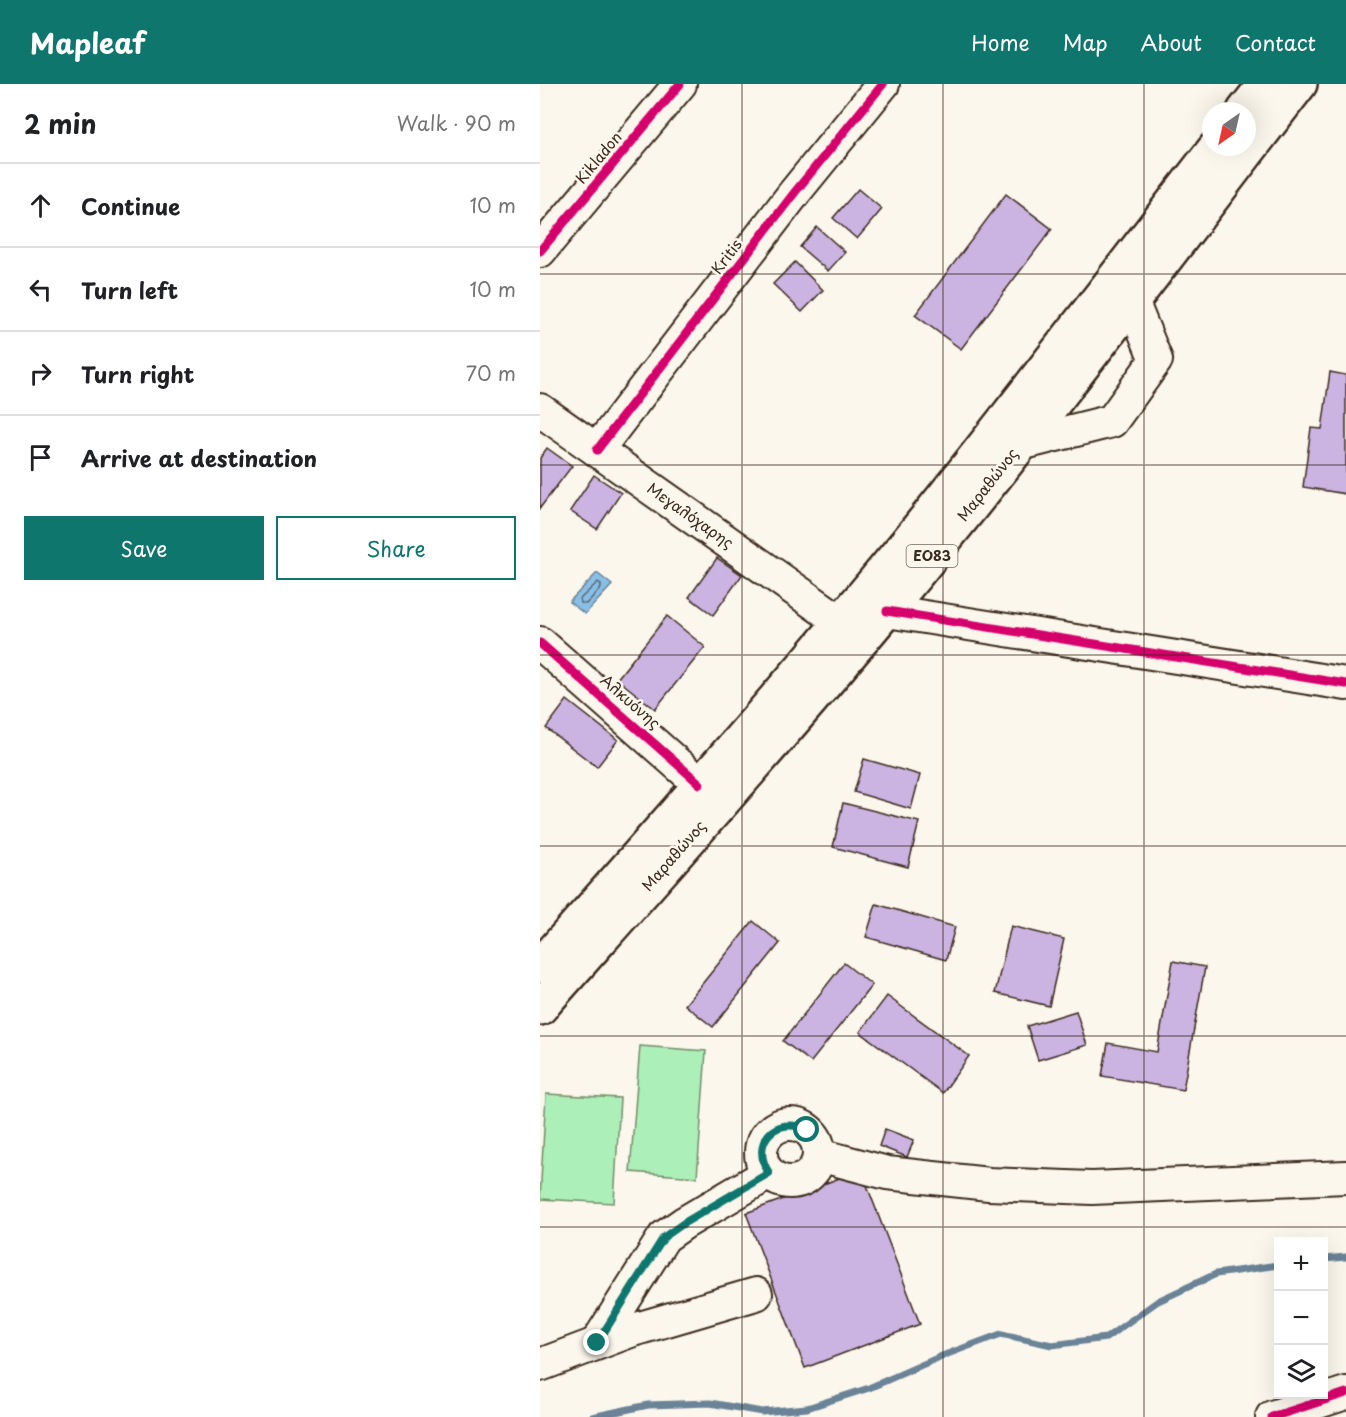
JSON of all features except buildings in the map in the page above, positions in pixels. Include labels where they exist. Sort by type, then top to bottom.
[{"type":"main road","points":[[1251,102],[1265,84]]},
{"type":"main road","name":"Μαραθώνος","points":[[540,1008],[811,701],[887,611],[1300,84]]},
{"type":"main road","name":"Μαραθώνος","points":[[540,966],[841,622],[948,491],[1209,156]]},
{"type":"street","name":"Kikladon","points":[[540,251],[680,84]]},
{"type":"street","name":"Kritis","points":[[597,450],[795,192],[884,84]]},
{"type":"street","points":[[1020,444],[1112,421],[1155,360],[1132,301]]},
{"type":"street","name":"Μεγαλόχαρης","points":[[540,410],[841,622]]},
{"type":"street","points":[[887,611],[1346,684]]},
{"type":"street","name":"Αλκυόνης","points":[[540,643],[700,784]]},
{"type":"street","points":[[789,1124],[807,1130],[818,1145],[819,1155],[812,1172],[795,1182],[777,1179],[769,1173],[764,1165],[762,1146],[772,1131],[789,1124]]},
{"type":"street","points":[[819,1155],[887,1173],[989,1184],[1080,1187],[1346,1177]]},
{"type":"street","points":[[597,1343],[664,1237],[769,1173]]},
{"type":"street","points":[[540,1365],[633,1330],[756,1294]]},
{"type":"street","points":[[1272,1417],[1346,1393]]},
{"type":"green space","points":[[640,1046],[706,1051],[697,1177],[630,1172]]},
{"type":"green space","points":[[546,1094],[620,1098],[614,1203],[540,1199]]},
{"type":"water","points":[[597,573],[612,585],[585,614],[569,602]]},
{"type":"waterway","points":[[1328,1259],[1346,1257]]},
{"type":"waterway","points":[[592,1417],[648,1405],[710,1403],[762,1412],[807,1408],[869,1388],[942,1356],[1001,1334],[1052,1345],[1106,1338],[1158,1301],[1216,1274],[1274,1266]]},
{"type":"cycle path","points":[[540,251],[680,84]]},
{"type":"cycle path","points":[[597,450],[795,192],[883,84]]},
{"type":"cycle path","points":[[887,611],[1346,684]]},
{"type":"cycle path","points":[[540,643],[700,784]]},
{"type":"cycle path","points":[[1272,1417],[1346,1393]]},
{"type":"route","points":[[597,1343],[664,1237],[769,1173],[764,1165],[762,1146],[772,1131],[789,1124],[807,1130]]}]
